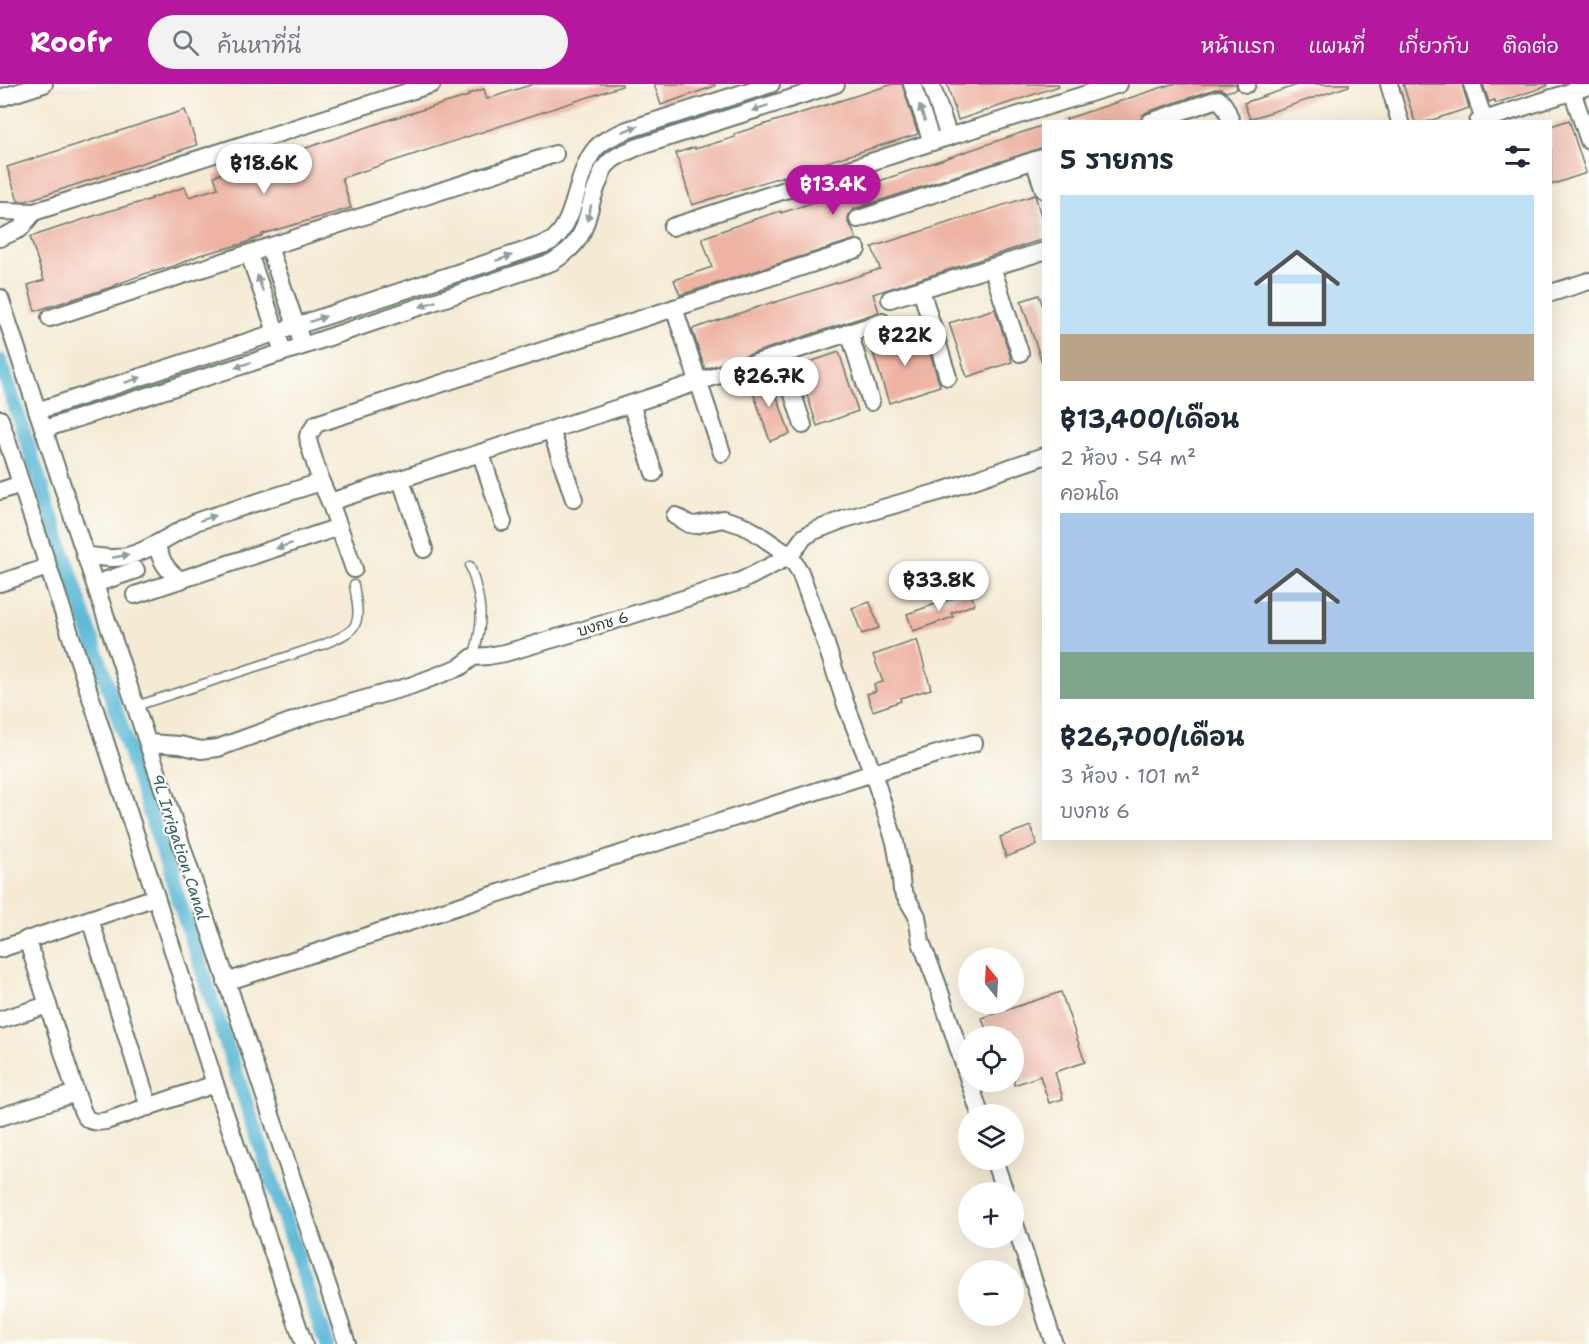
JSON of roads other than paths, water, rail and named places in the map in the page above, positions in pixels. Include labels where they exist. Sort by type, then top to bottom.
[{"type":"street","points":[[0,98],[44,84]]},
{"type":"street","points":[[0,212],[34,212],[432,84]]},
{"type":"street","points":[[44,429],[303,346],[552,262],[567,254],[579,240],[588,220],[586,162],[597,147],[609,138],[627,130],[771,84]]},
{"type":"street","points":[[38,411],[536,247],[553,240],[588,187],[605,166],[618,156],[638,147],[836,84]]},
{"type":"street","points":[[912,84],[932,142]]},
{"type":"street","points":[[931,84],[949,137]]},
{"type":"street","points":[[672,227],[1119,84]]},
{"type":"street","points":[[1389,84],[1399,120]]},
{"type":"street","points":[[1473,84],[1490,119],[1564,90],[1589,86]]},
{"type":"street","points":[[1564,90],[1589,141]]},
{"type":"street","points":[[1156,120],[1218,99],[1228,111],[1230,120]]},
{"type":"street","points":[[50,318],[555,154]]},
{"type":"street","points":[[858,219],[1039,159],[1042,178]]},
{"type":"street","points":[[0,238],[20,229],[34,212]]},
{"type":"street","points":[[269,247],[303,346]]},
{"type":"street","points":[[354,577],[339,527],[309,444],[308,436],[316,424],[856,249]]},
{"type":"street","points":[[890,299],[1042,252]]},
{"type":"street","points":[[249,254],[283,352]]},
{"type":"street","points":[[992,267],[1020,352]]},
{"type":"street","points":[[1552,293],[1589,281]]},
{"type":"street","points":[[921,290],[948,377]]},
{"type":"street","points":[[0,298],[347,1344]]},
{"type":"street","points":[[674,308],[722,453]]},
{"type":"street","points":[[330,502],[882,322]]},
{"type":"street","points":[[849,332],[872,402]]},
{"type":"street","points":[[780,355],[803,425]]},
{"type":"street","points":[[99,391],[105,409]]},
{"type":"street","points":[[631,404],[654,473]]},
{"type":"street","points":[[0,419],[215,1084],[304,1344]]},
{"type":"street","points":[[551,430],[574,500]]},
{"type":"street","points":[[480,454],[503,522]]},
{"type":"street","name":"บงกช 6","points":[[148,743],[180,745],[201,750],[219,748],[312,714],[410,686],[460,667],[473,657],[488,656],[567,635],[741,581],[790,556],[804,537],[814,531],[845,519],[942,491],[1042,457]]},
{"type":"street","points":[[401,480],[424,549]]},
{"type":"street","points":[[85,555],[113,558],[128,555],[156,544],[198,521],[321,482]]},
{"type":"street","points":[[0,491],[21,484]]},
{"type":"street","points":[[675,516],[695,525],[723,519],[732,521],[755,532],[790,556],[800,572],[846,705],[873,773],[895,842],[902,890],[917,916],[921,942],[938,983],[977,1104]]},
{"type":"street","points":[[135,596],[339,527]]},
{"type":"street","points":[[156,544],[162,561],[173,575],[181,580]]},
{"type":"street","points":[[95,584],[162,561]]},
{"type":"street","points":[[0,583],[48,567]]},
{"type":"street","points":[[226,982],[873,773],[974,743]]},
{"type":"street","points":[[0,949],[156,897]]},
{"type":"street","points":[[90,919],[149,1107]]},
{"type":"street","points":[[27,939],[76,1093],[88,1121],[95,1123],[106,1121],[215,1084]]},
{"type":"street","points":[[0,1020],[48,1005]]},
{"type":"street","points":[[0,1117],[76,1093]]},
{"type":"street","points":[[1023,1248],[1054,1344]]},
{"type":"lane","points":[[470,566],[479,592],[481,611],[481,630],[473,657]]},
{"type":"lane","points":[[136,706],[344,636],[353,629],[358,620],[354,577]]},
{"type":"waterway","name":"9L Irrigation Canal","points":[[0,361],[326,1344]]}]
